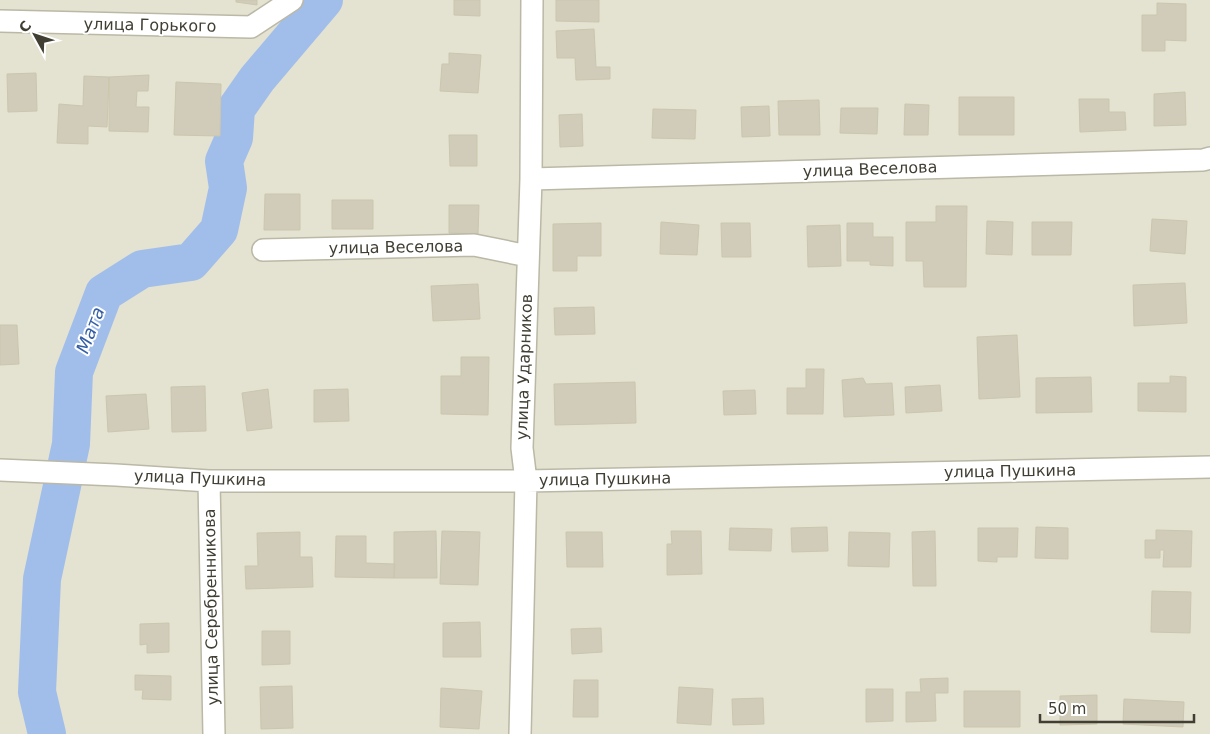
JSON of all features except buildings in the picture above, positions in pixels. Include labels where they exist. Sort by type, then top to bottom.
[{"type":"street","name":"улица Горького","points":[[0,21],[251,28],[292,0]]},
{"type":"street","name":"улица Ударников","points":[[520,734],[526,481],[522,448],[531,179],[532,0]]},
{"type":"street","name":"улица Веселова","points":[[531,179],[1210,158]]},
{"type":"street","name":"улица Веселова","points":[[263,250],[474,245],[528,256]]},
{"type":"street","name":"улица Пушкина","points":[[0,470],[208,480],[526,481],[1210,467]]},
{"type":"street","name":"улица Серебренникова","points":[[208,480],[214,734]]},
{"type":"shaded area","points":[[0,0],[1210,0],[1210,734],[0,734]]},
{"type":"waterway","name":"Мата","points":[[47,734],[37,692],[42,579],[71,444],[74,372],[104,293],[142,269],[191,262],[219,230],[228,188],[224,161],[234,138],[236,109],[257,79],[324,0]]}]
